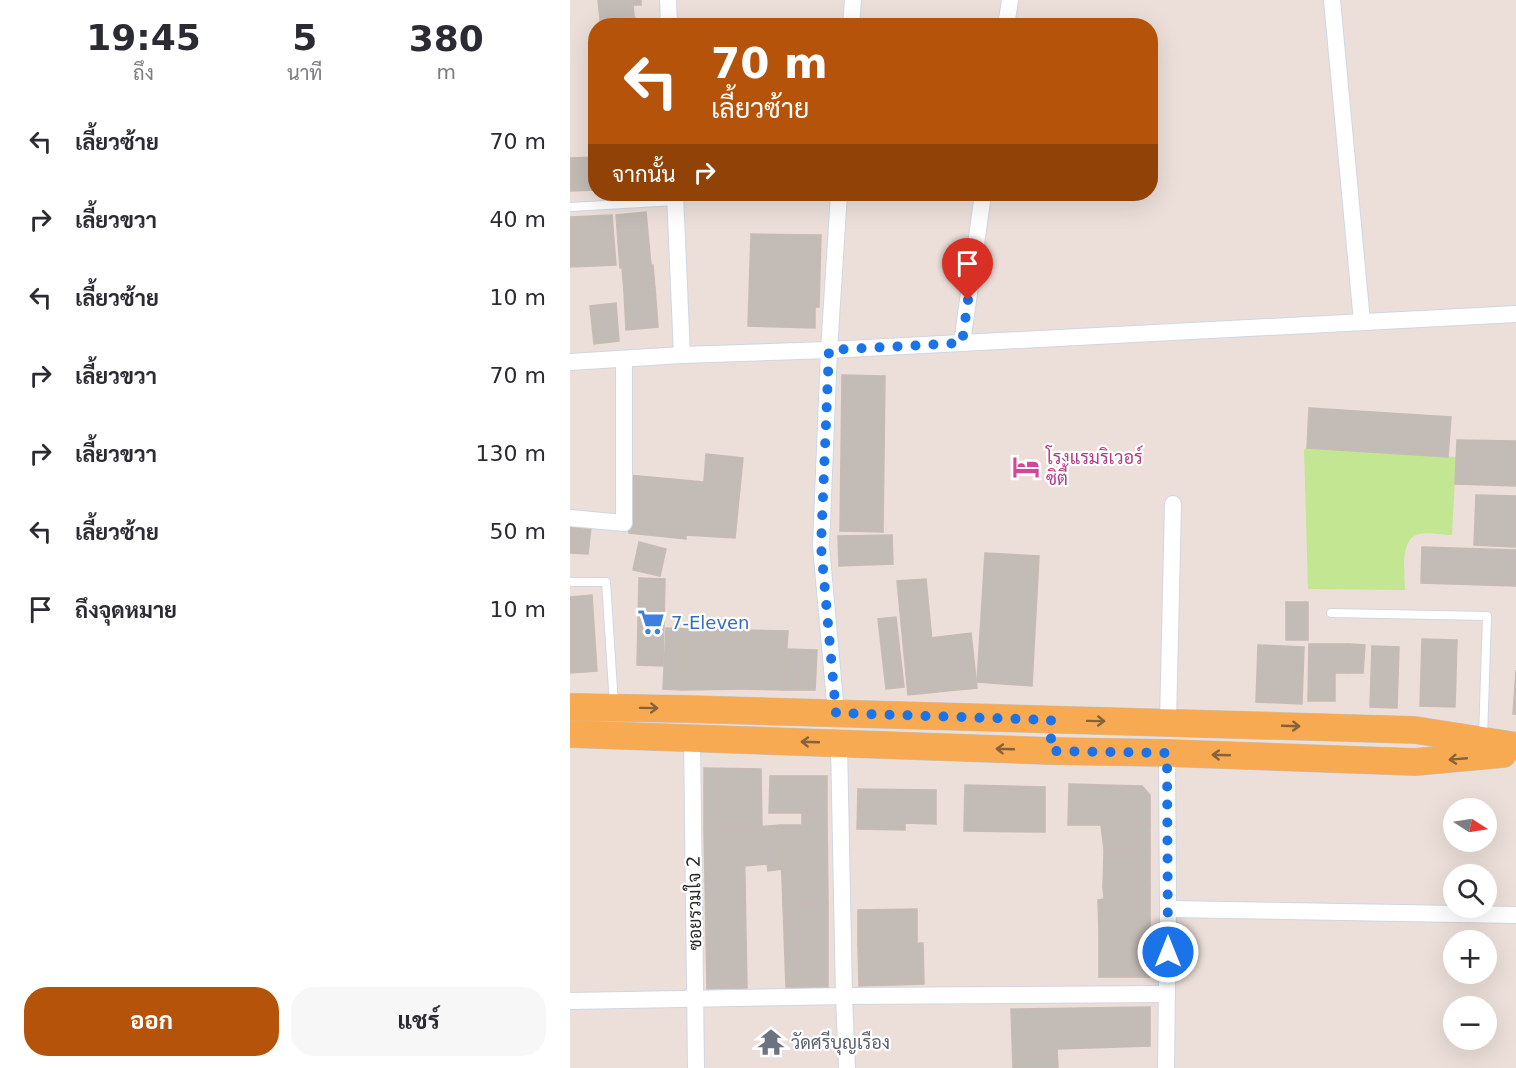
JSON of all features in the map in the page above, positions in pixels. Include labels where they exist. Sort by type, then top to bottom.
[{"type":"main road","points":[[570,707],[1415,730],[1516,746]]},
{"type":"main road","points":[[1051,720],[1051,751]]},
{"type":"main road","points":[[570,734],[1415,762],[1516,753]]},
{"type":"street","points":[[668,0],[669,18]]},
{"type":"street","points":[[852,18],[853,0]]},
{"type":"street","points":[[1007,18],[1010,0]]},
{"type":"street","points":[[1332,0],[1362,322]]},
{"type":"street","points":[[676,201],[681,355]]},
{"type":"street","points":[[836,713],[821,546],[829,350],[840,201]]},
{"type":"street","points":[[962,343],[982,201]]},
{"type":"street","points":[[570,362],[1516,314]]},
{"type":"street","points":[[570,518],[624,523],[624,359]]},
{"type":"street","points":[[1168,723],[1173,504]]},
{"type":"street","name":"ซอยรวมใจ 2","points":[[692,737],[696,1068]]},
{"type":"street","points":[[839,743],[847,1068]]},
{"type":"street","points":[[1166,1068],[1167,753]]},
{"type":"street","points":[[1168,909],[1516,915]]},
{"type":"street","points":[[570,1001],[1167,994]]},
{"type":"lane","points":[[570,207],[634,201]]},
{"type":"lane","points":[[570,582],[606,582],[614,707]]},
{"type":"lane","points":[[1331,613],[1487,616],[1483,741]]},
{"type":"green space","points":[[1304,449],[1456,457],[1452,535],[1423,533],[1413,537],[1408,543],[1404,558],[1405,590],[1308,589]]},
{"type":"building","points":[[598,0],[641,0],[641,5],[633,5],[634,16],[600,18]]},
{"type":"building","points":[[588,157],[588,190],[570,191],[570,158]]},
{"type":"building","points":[[646,212],[651,265],[620,268],[616,215]]},
{"type":"building","points":[[612,215],[616,265],[570,267],[570,217]]},
{"type":"building","points":[[751,234],[821,235],[819,307],[815,307],[815,328],[748,326]]},
{"type":"building","points":[[653,265],[655,288],[624,291],[622,268]]},
{"type":"building","points":[[655,288],[658,327],[626,330],[624,291]]},
{"type":"building","points":[[616,303],[619,341],[594,344],[590,306]]},
{"type":"building","points":[[842,375],[885,376],[883,532],[840,531]]},
{"type":"building","points":[[1309,408],[1451,417],[1448,457],[1307,448]]},
{"type":"building","points":[[1457,440],[1516,441],[1516,486],[1455,484]]},
{"type":"building","points":[[706,454],[743,458],[735,538],[686,535],[686,539],[629,533],[628,475],[704,482]]},
{"type":"building","points":[[1476,495],[1516,496],[1516,547],[1474,545]]},
{"type":"building","points":[[570,525],[591,527],[588,554],[570,553]]},
{"type":"building","points":[[892,535],[893,564],[839,566],[838,536]]},
{"type":"building","points":[[639,542],[666,549],[660,576],[633,570]]},
{"type":"building","points":[[1422,547],[1516,550],[1516,586],[1421,583]]},
{"type":"building","points":[[985,553],[1039,556],[1032,686],[977,682]]},
{"type":"building","name":"7-Eleven","points":[[639,578],[665,579],[663,666],[637,665]]},
{"type":"building","points":[[926,579],[937,692],[908,695],[897,581]]},
{"type":"building","points":[[592,595],[597,671],[570,673],[570,597]]},
{"type":"building","points":[[1286,602],[1308,602],[1308,640],[1286,640]]},
{"type":"building","points":[[896,617],[904,687],[886,689],[878,619]]},
{"type":"building","points":[[666,628],[686,629],[682,690],[663,689]]},
{"type":"building","points":[[686,629],[744,630],[742,689],[682,690]]},
{"type":"building","points":[[744,630],[788,631],[784,690],[742,689]]},
{"type":"building","points":[[971,633],[977,688],[937,692],[931,638]]},
{"type":"building","points":[[1422,639],[1457,640],[1455,707],[1420,706]]},
{"type":"building","points":[[1309,644],[1349,644],[1349,673],[1335,673],[1335,701],[1308,701]]},
{"type":"building","points":[[1349,644],[1365,645],[1363,673],[1349,673]]},
{"type":"building","points":[[1258,645],[1304,647],[1302,704],[1256,702]]},
{"type":"building","points":[[1372,646],[1399,647],[1397,708],[1370,707]]},
{"type":"building","points":[[787,649],[817,650],[815,690],[784,690]]},
{"type":"building","points":[[1516,670],[1516,714],[1513,714]]},
{"type":"building","points":[[704,768],[761,769],[762,827],[704,829]]},
{"type":"building","points":[[770,776],[827,776],[827,813],[769,813]]},
{"type":"building","points":[[1069,784],[1142,786],[1150,795],[1150,825],[1068,825]]},
{"type":"building","points":[[965,785],[1045,787],[1045,832],[964,831]]},
{"type":"building","points":[[858,789],[936,790],[936,824],[905,823],[905,830],[857,829]]},
{"type":"building","points":[[802,813],[827,813],[828,904],[783,905],[780,825],[802,825]]},
{"type":"building","points":[[780,825],[782,869],[768,871],[767,864],[745,866],[744,828]]},
{"type":"building","points":[[1101,825],[1150,825],[1150,850],[1104,850]]},
{"type":"building","points":[[744,828],[747,988],[707,989],[704,829]]},
{"type":"building","points":[[1104,850],[1150,850],[1150,886],[1103,887]]},
{"type":"building","points":[[1150,886],[1150,931],[1099,932],[1098,900],[1104,899],[1103,887]]},
{"type":"building","points":[[828,904],[828,988],[786,987],[783,905]]},
{"type":"building","points":[[917,909],[917,943],[858,945],[858,910]]},
{"type":"building","points":[[1150,931],[1150,977],[1099,977],[1099,932]]},
{"type":"building","points":[[923,943],[924,984],[859,986],[858,945]]},
{"type":"building","points":[[1150,1007],[1150,1046],[1057,1049],[1058,1068],[1013,1068],[1011,1009]]},
{"type":"place","name":"โรงแรมริเวอร์ ซิตี้","points":[[1026,467]]},
{"type":"place","name":"7-Eleven","points":[[651,622]]},
{"type":"place","name":"วัดศรีบุญเรือง","points":[[771,1042]]},
{"type":"route","points":[[968,300],[962,343],[829,350],[821,546],[836,713],[1051,720],[1051,751],[1167,753],[1168,952]]}]
